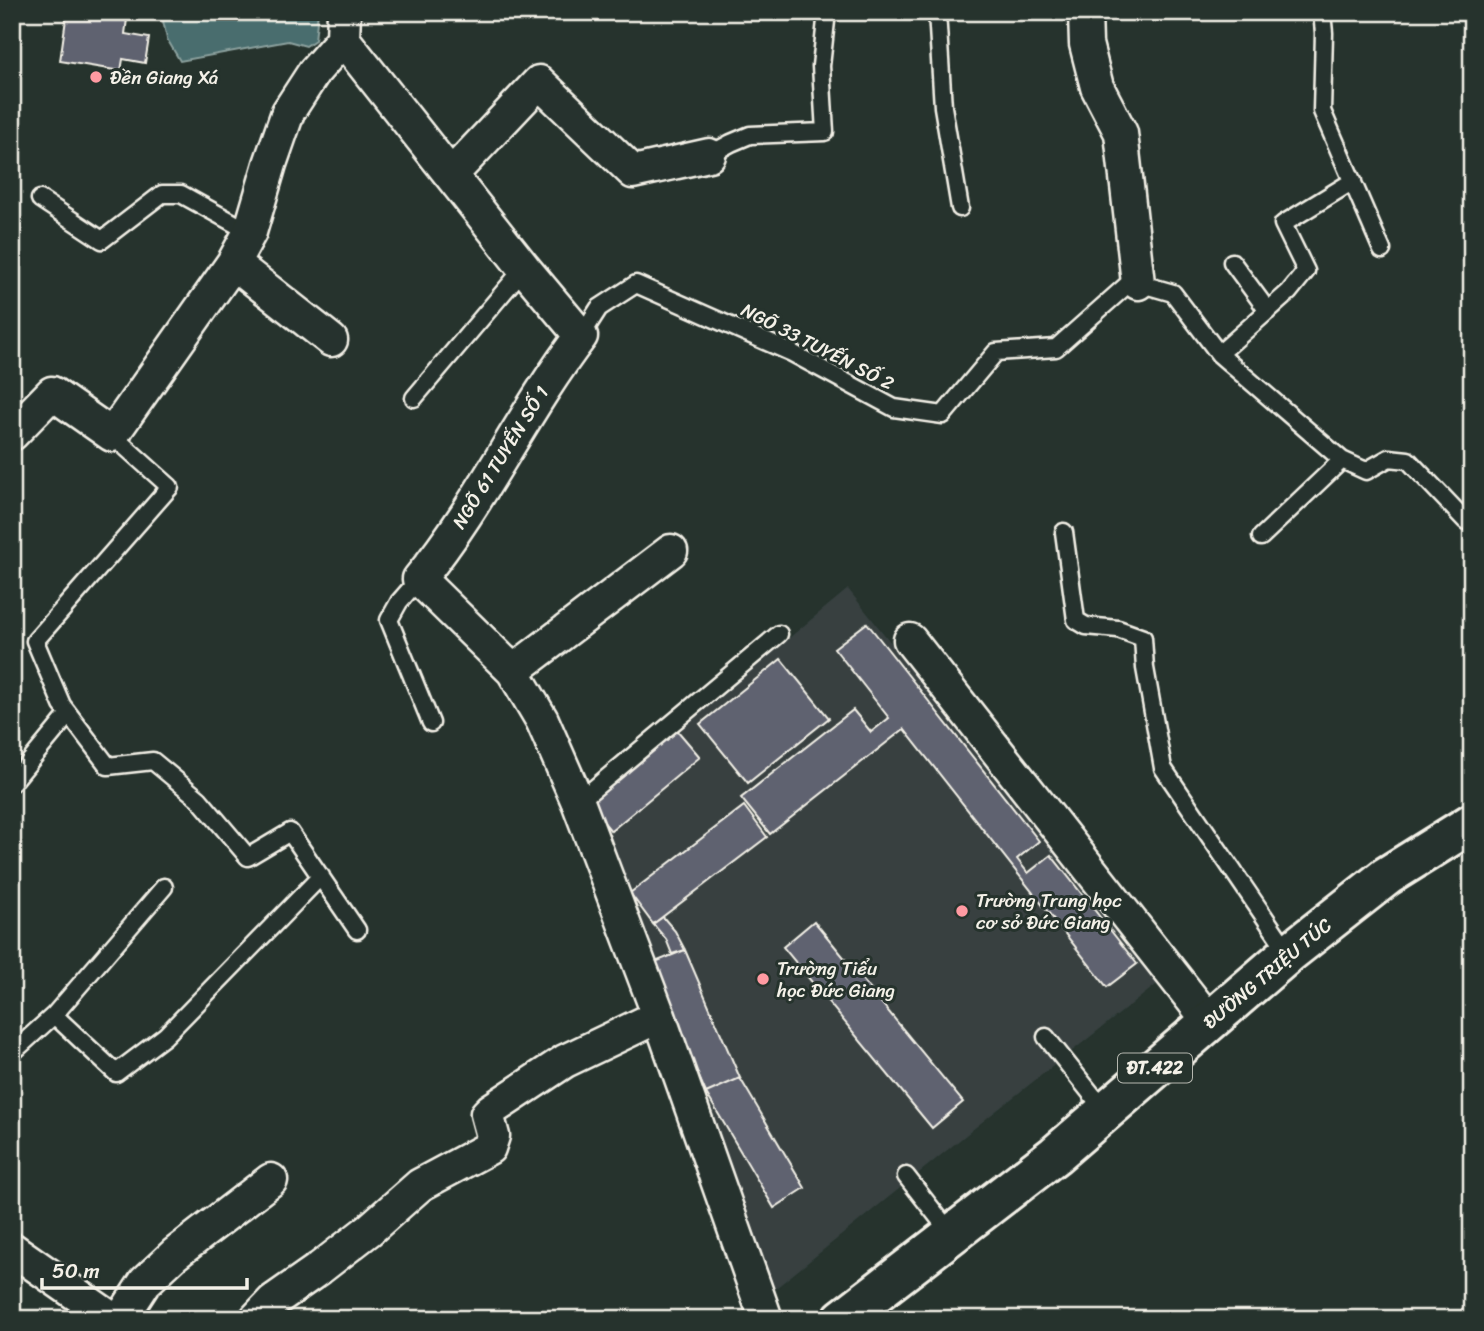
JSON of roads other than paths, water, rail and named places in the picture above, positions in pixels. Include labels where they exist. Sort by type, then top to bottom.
[{"type":"main road","name":"ĐƯỜNG TRIỆU TÚC","points":[[842,1319],[1055,1155],[1289,953],[1387,876],[1472,823]]},
{"type":"street","points":[[1085,12],[1086,44],[1097,87],[1121,133],[1138,283]]},
{"type":"street","points":[[12,434],[52,393],[112,435],[233,263],[250,232],[288,112],[344,25],[450,175],[581,336]]},
{"type":"street","points":[[450,175],[539,82],[633,172],[709,155]]},
{"type":"street","points":[[233,263],[331,340]]},
{"type":"street","name":"NGÕ 61 TUYẾN SỐ 1","points":[[419,579],[437,558],[554,372],[581,336]]},
{"type":"street","points":[[513,670],[670,551]]},
{"type":"street","points":[[419,579],[513,670],[542,720],[578,802],[659,1016],[766,1319]]},
{"type":"street","points":[[910,640],[1209,1021]]},
{"type":"street","points":[[256,1319],[274,1301],[369,1230],[420,1185],[489,1148],[494,1136],[486,1114],[491,1110],[565,1061],[659,1016]]},
{"type":"street","points":[[121,1319],[145,1282],[175,1254],[271,1180]]},
{"type":"street","points":[[12,1249],[112,1319]]},
{"type":"lane","points":[[709,155],[750,135],[825,132],[821,66],[827,12]]},
{"type":"lane","points":[[937,12],[943,107],[960,208]]},
{"type":"lane","points":[[1322,12],[1322,111],[1382,250]]},
{"type":"lane","points":[[1219,354],[1289,292],[1306,271],[1283,224],[1353,181]]},
{"type":"lane","points":[[40,199],[102,240],[162,194],[181,194],[250,232]]},
{"type":"lane","points":[[1232,262],[1268,311]]},
{"type":"lane","points":[[414,398],[524,268]]},
{"type":"lane","points":[[1138,283],[1173,293],[1219,354],[1342,460],[1366,471],[1389,458],[1408,460],[1466,521]]},
{"type":"lane","name":"NGÕ 33 TUYẾN SỐ 2","points":[[581,336],[599,308],[636,284],[792,354],[894,408],[943,415],[996,352],[1056,348],[1127,285],[1138,283]]},
{"type":"lane","points":[[112,435],[170,486],[35,640],[62,705],[108,766],[153,761],[199,799],[248,857],[290,832],[358,930]]},
{"type":"lane","points":[[1261,537],[1342,460]]},
{"type":"lane","points":[[1064,532],[1076,620],[1086,626],[1118,629],[1143,638],[1145,668],[1163,768],[1289,953]]},
{"type":"lane","points":[[419,579],[399,602],[389,620],[431,723]]},
{"type":"lane","points":[[578,802],[779,634]]},
{"type":"lane","points":[[12,783],[69,714]]},
{"type":"lane","points":[[54,1015],[116,1073],[165,1036],[321,876]]},
{"type":"lane","points":[[12,1053],[54,1015],[164,887]]},
{"type":"lane","points":[[1046,1037],[1105,1111]]},
{"type":"lane","points":[[906,1176],[952,1235]]},
{"type":"water","points":[[161,12],[318,12],[315,40],[306,46],[288,41],[180,61],[167,39]]},
{"type":"place","name":"Đền Giang Xá","points":[[96,77]]},
{"type":"place","name":"Trường Trung học cơ sở Đức Giang","points":[[962,911]]},
{"type":"place","name":"Trường Tiểu học Đức Giang","points":[[763,979]]}]
